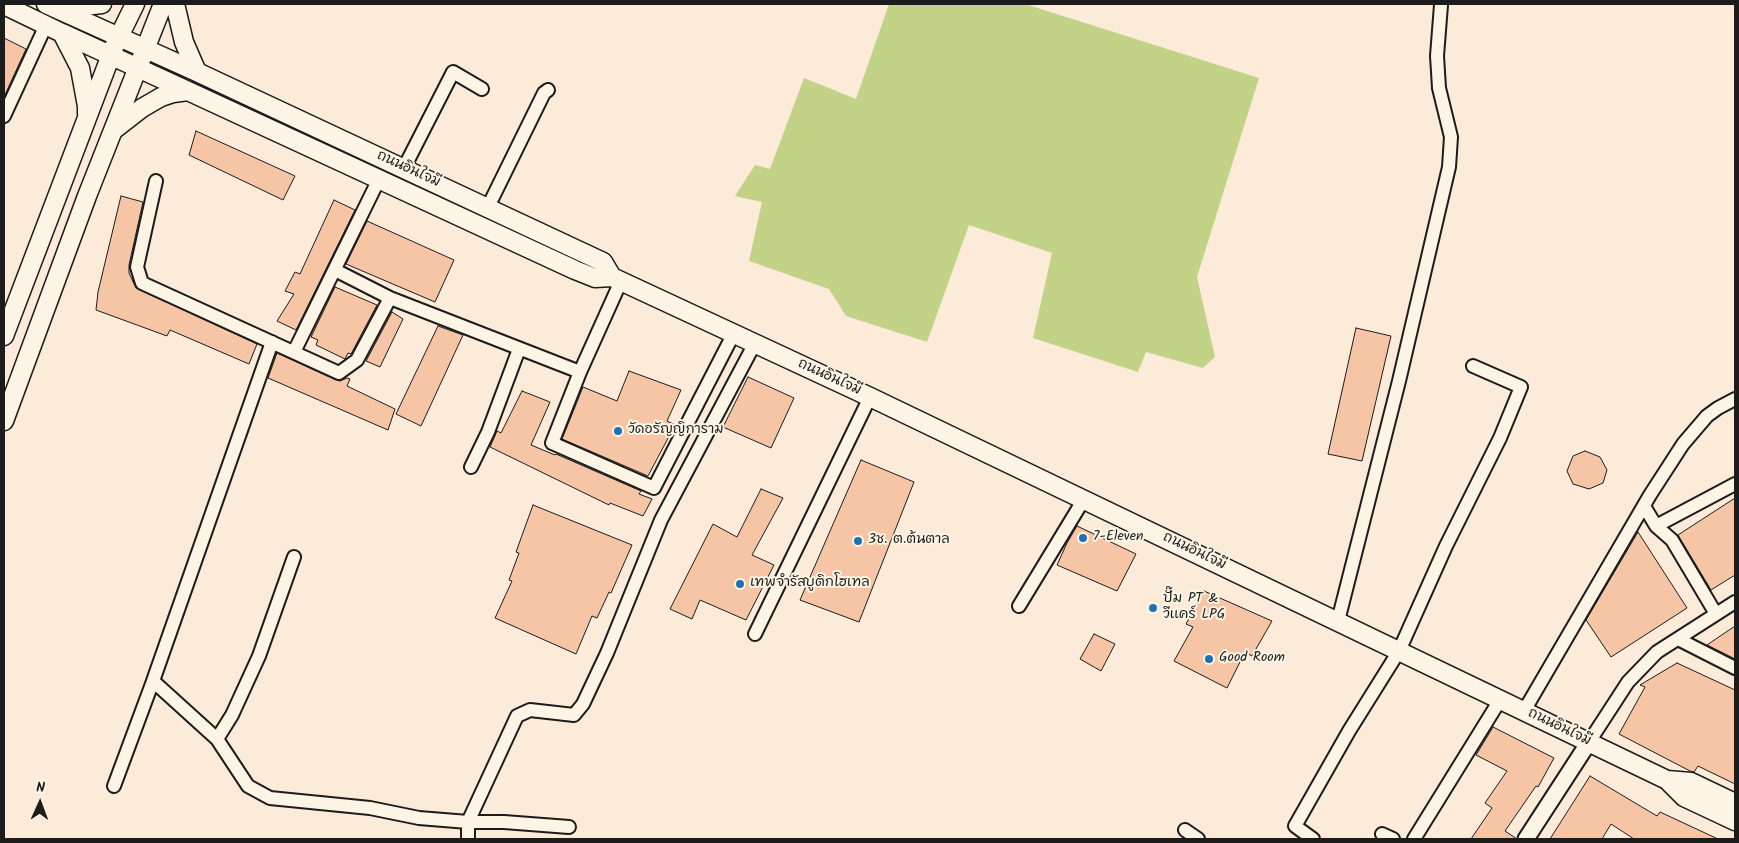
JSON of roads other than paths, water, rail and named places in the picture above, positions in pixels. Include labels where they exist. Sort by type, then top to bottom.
[{"type":"main road","name":"ถนนอินใจมี","points":[[52,6],[102,4]]},
{"type":"main road","points":[[4,336],[111,56],[135,4]]},
{"type":"main road","points":[[4,421],[87,196],[163,4]]},
{"type":"main road","points":[[175,4],[184,42],[197,72]]},
{"type":"main road","name":"ถนนอินใจมี","points":[[4,5],[575,270],[595,278],[616,279],[870,397],[1667,780],[1684,797],[1735,821]]},
{"type":"main road","name":"ถนนอินใจมี","points":[[52,6],[604,262],[616,279]]},
{"type":"main road","points":[[62,33],[80,68],[87,106],[86,120]]},
{"type":"main road","points":[[115,129],[142,108],[161,97],[188,91]]},
{"type":"main road","name":"ถนนอินใจมี","points":[[1667,780],[1691,782],[1735,803]]},
{"type":"street","points":[[1338,621],[1399,381],[1449,167],[1450,137],[1439,88],[1437,56],[1441,6]]},
{"type":"street","points":[[4,116],[46,25]]},
{"type":"street","points":[[404,168],[453,72],[482,88]]},
{"type":"street","points":[[488,207],[544,93],[548,90]]},
{"type":"street","points":[[294,352],[378,179]]},
{"type":"street","points":[[156,182],[137,267],[142,283],[339,373],[357,360],[390,298]]},
{"type":"street","points":[[335,270],[390,298],[580,372]]},
{"type":"street","points":[[616,279],[552,443],[654,488],[734,333]]},
{"type":"street","points":[[114,786],[272,342]]},
{"type":"street","points":[[468,839],[468,822],[517,716],[530,710],[574,715],[582,704],[607,653],[661,520],[755,343]]},
{"type":"street","points":[[471,467],[488,432],[519,349]]},
{"type":"street","points":[[1313,839],[1296,826],[1349,731],[1399,651],[1446,546],[1500,438],[1522,387],[1473,366]]},
{"type":"street","points":[[754,634],[870,397]]},
{"type":"street","points":[[1524,711],[1644,506],[1683,444],[1707,416],[1735,399]]},
{"type":"street","points":[[1656,526],[1735,484]]},
{"type":"street","points":[[1019,606],[1084,499]]},
{"type":"street","points":[[1644,506],[1656,526],[1672,540],[1716,614]]},
{"type":"street","points":[[216,739],[232,715],[259,656],[294,557]]},
{"type":"street","points":[[1526,839],[1628,682],[1657,652],[1735,602]]},
{"type":"street","points":[[1678,639],[1735,668]]},
{"type":"street","points":[[153,680],[216,739],[248,786],[270,798],[370,808],[419,818],[569,827]]},
{"type":"street","points":[[1414,839],[1500,700]]},
{"type":"street","points":[[1185,830],[1198,839]]},
{"type":"place","name":"วัดอรัญญิการาม","points":[[618,431]]},
{"type":"place","name":"7-Eleven","points":[[1083,538]]},
{"type":"place","name":"3ช. ต.ต้นตาล","points":[[858,541]]},
{"type":"place","name":"เทพจำรัสบูติกโฮเทล","points":[[740,584]]},
{"type":"place","name":"ปั๊ม PT & วีแคร์ LPG","points":[[1153,608]]},
{"type":"place","name":"Good Room","points":[[1209,659]]}]
